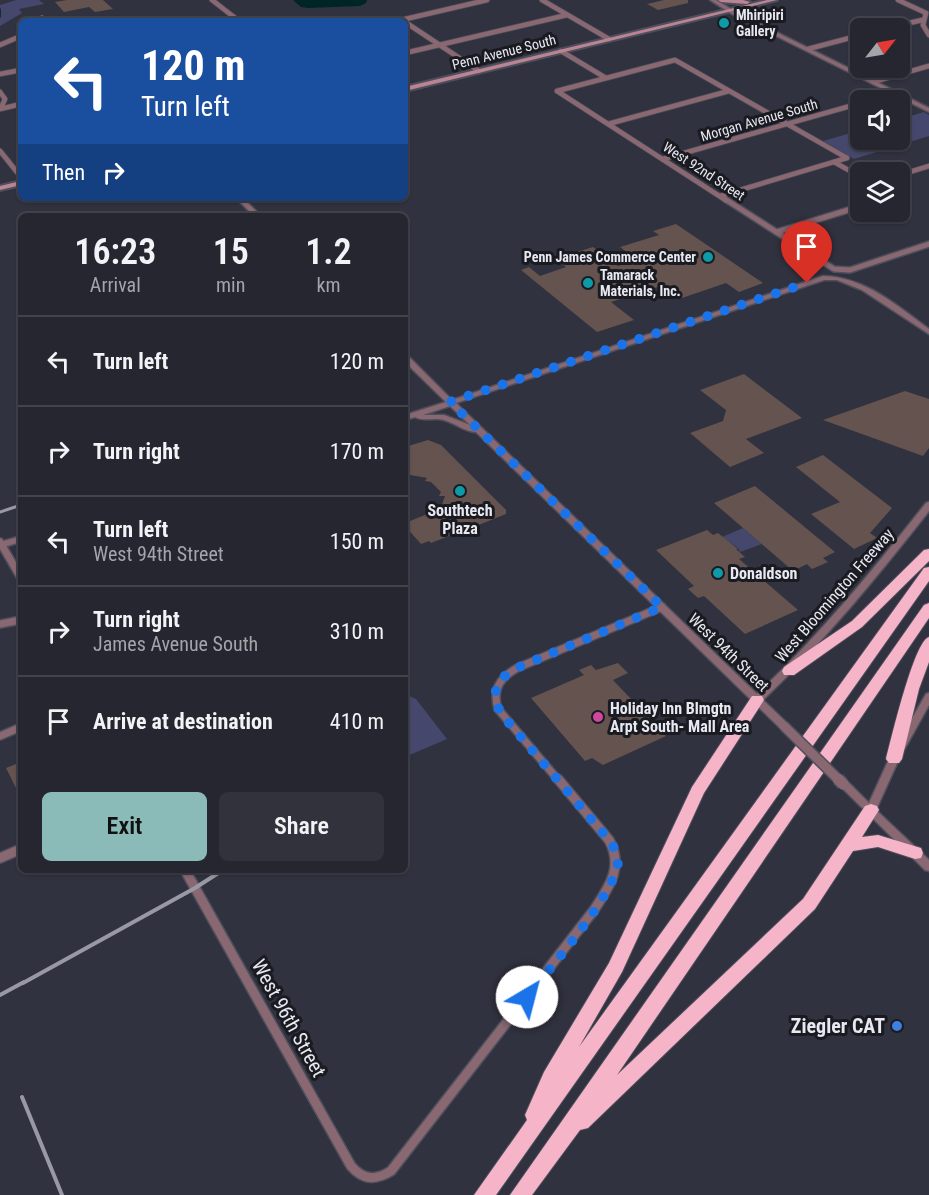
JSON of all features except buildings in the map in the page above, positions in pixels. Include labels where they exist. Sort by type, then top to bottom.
[{"type":"highway","points":[[789,671],[857,624],[929,553]]},
{"type":"highway","points":[[484,1195],[929,571]]},
{"type":"highway","points":[[520,1195],[562,1140],[929,608]]},
{"type":"highway","points":[[894,759],[912,689],[929,642]]},
{"type":"highway","points":[[522,1142],[550,1078],[616,967],[662,872],[697,791],[757,700]]},
{"type":"highway","points":[[562,1140],[809,904],[871,810]]},
{"type":"highway","points":[[849,844],[878,841],[915,853]]},
{"type":"main road","points":[[721,0],[741,2],[757,0]]},
{"type":"main road","name":"Penn Avenue South","points":[[729,9],[757,0]]},
{"type":"main road","name":"Penn Avenue South","points":[[408,88],[729,9],[774,0]]},
{"type":"main road","points":[[0,188],[18,184]]},
{"type":"street","points":[[212,0],[235,18]]},
{"type":"street","points":[[408,20],[487,0]]},
{"type":"street","points":[[542,0],[609,39]]},
{"type":"street","points":[[712,0],[890,90]]},
{"type":"street","points":[[898,0],[926,13],[922,20],[929,35]]},
{"type":"street","points":[[408,51],[567,15]]},
{"type":"street","points":[[910,23],[922,20]]},
{"type":"street","points":[[408,24],[479,71]]},
{"type":"street","points":[[0,45],[18,37]]},
{"type":"street","points":[[808,49],[850,39]]},
{"type":"street","points":[[561,51],[606,78],[675,60],[846,158],[720,195]]},
{"type":"street","points":[[873,82],[929,66]]},
{"type":"street","points":[[0,74],[18,70]]},
{"type":"street","name":"West 92nd Street","points":[[606,78],[557,91],[929,332]]},
{"type":"street","points":[[608,124],[729,91]]},
{"type":"street","points":[[0,92],[4,99],[1,109]]},
{"type":"street","points":[[910,100],[929,110]]},
{"type":"street","points":[[1,109],[18,105]]},
{"type":"street","name":"Morgan Avenue South","points":[[663,159],[850,106]]},
{"type":"street","points":[[0,151],[18,173]]},
{"type":"street","points":[[834,162],[850,171]]},
{"type":"street","points":[[910,172],[929,166]]},
{"type":"street","points":[[242,201],[255,213]]},
{"type":"street","points":[[777,232],[850,209]]},
{"type":"street","points":[[408,417],[929,244]]},
{"type":"street","name":"West 94th Street","points":[[408,361],[929,867]]},
{"type":"street","points":[[408,418],[444,417],[485,436]]},
{"type":"street","name":"West Bloomington Freeway","points":[[757,700],[789,671],[848,607],[929,506]]},
{"type":"street","points":[[18,540],[1,544],[18,573]]},
{"type":"street","name":"West 96th Street","points":[[187,873],[351,1166],[361,1177],[382,1178],[398,1162],[594,910],[618,863],[617,855],[609,840],[498,709],[494,694],[497,682],[517,668],[662,607]]},
{"type":"street","points":[[0,624],[18,621]]},
{"type":"street","points":[[871,810],[894,759],[929,696]]},
{"type":"street","points":[[0,736],[18,728]]},
{"type":"street","points":[[0,858],[18,850]]},
{"type":"shaded area","points":[[16,0],[39,0],[44,4],[19,9],[22,13],[0,26],[0,5]]},
{"type":"shaded area","points":[[293,0],[367,0],[360,6],[308,8],[301,7]]},
{"type":"shaded area","points":[[924,112],[929,115],[929,136],[910,142],[910,116]]},
{"type":"shaded area","points":[[850,133],[850,150],[883,150],[854,159],[823,141]]},
{"type":"shaded area","points":[[743,528],[762,544],[740,552],[722,537]]},
{"type":"shaded area","points":[[408,695],[416,699],[447,739],[408,756]]},
{"type":"waterway","points":[[0,9],[0,17]]},
{"type":"railway","points":[[0,512],[18,506]]},
{"type":"railway","points":[[23,983],[218,873]]},
{"type":"railway","points":[[0,995],[24,982]]},
{"type":"railway","points":[[22,1097],[62,1195]]},
{"type":"place","name":"Mhiripiri Gallery","points":[[724,23]]},
{"type":"place","name":"Penn James Commerce Center","points":[[708,257]]},
{"type":"place","name":"Tamarack Materials, Inc.","points":[[588,283]]},
{"type":"place","name":"Southtech Plaza","points":[[460,491]]},
{"type":"place","name":"Donaldson","points":[[718,573]]},
{"type":"place","name":"Holiday Inn Blmgtn Arpt South- Mall Area","points":[[598,717]]},
{"type":"place","name":"Ziegler CAT","points":[[897,1026]]},
{"type":"route","points":[[527,997],[594,910],[618,863],[614,847],[609,840],[498,709],[494,694],[497,682],[517,668],[662,607],[450,402],[807,283]]}]
